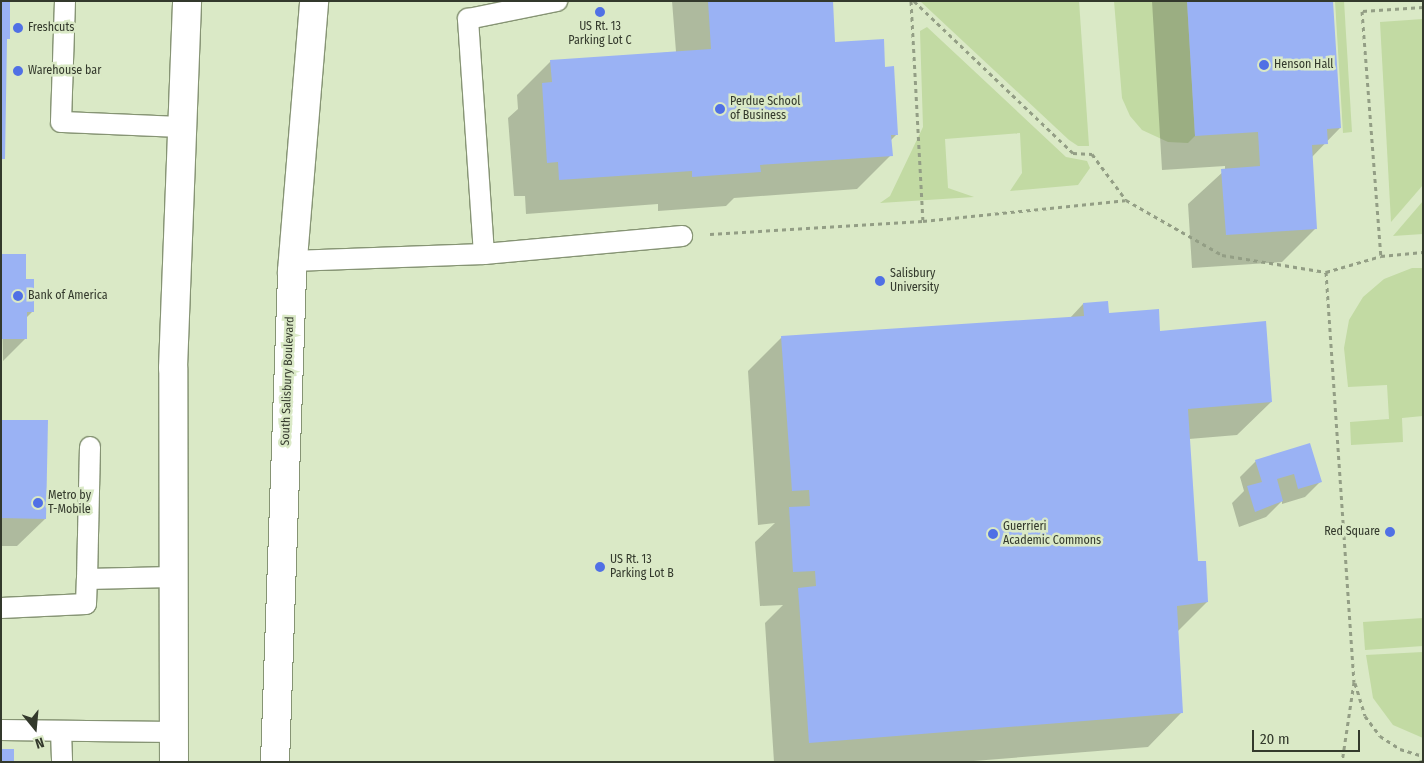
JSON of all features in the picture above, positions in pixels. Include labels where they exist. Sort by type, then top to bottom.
[{"type":"main road","points":[[174,762],[172,577],[173,368],[187,1]]},
{"type":"main road","name":"South Salisbury Boulevard","points":[[274,762],[292,261],[314,1]]},
{"type":"lane","points":[[65,1],[61,122],[182,127]]},
{"type":"lane","points":[[484,254],[467,10],[557,1]]},
{"type":"lane","points":[[292,261],[484,254],[682,236]]},
{"type":"lane","points":[[1,608],[86,604],[90,447]]},
{"type":"lane","points":[[87,579],[172,577]]},
{"type":"lane","points":[[1,730],[174,732]]},
{"type":"lane","points":[[61,731],[62,762]]},
{"type":"path","points":[[913,1],[1073,153],[1092,154],[1126,200],[1222,255],[1326,272],[1381,256],[1423,252]]},
{"type":"path","points":[[913,1],[923,220]]},
{"type":"path","points":[[1381,256],[1362,10],[1423,7]]},
{"type":"path","points":[[682,236],[923,220],[1126,200]]},
{"type":"path","points":[[1326,272],[1354,682],[1342,762]]},
{"type":"path","points":[[1354,682],[1365,716],[1380,736],[1400,749],[1423,756]]},
{"type":"green space","points":[[920,1],[1079,1],[1089,146],[1078,146],[1069,140]]},
{"type":"green space","points":[[1114,1],[1187,1],[1195,136],[1188,143],[1168,142],[1142,130],[1130,116],[1122,98]]},
{"type":"green space","points":[[1335,1],[1344,1],[1352,132],[1343,133]]},
{"type":"green space","points":[[1423,19],[1423,185],[1391,222],[1380,22]]},
{"type":"green space","points":[[927,27],[1066,157],[1087,161],[1090,168],[1078,185],[1010,191],[1022,173],[1020,133],[945,139],[948,188],[974,197],[880,203],[890,196],[923,127],[920,31]]},
{"type":"green space","points":[[1423,201],[1423,234],[1393,236]]},
{"type":"green space","points":[[1412,268],[1423,268],[1423,416],[1402,418],[1403,442],[1351,445],[1350,422],[1389,419],[1387,385],[1348,387],[1344,348],[1349,320],[1363,297],[1384,279]]},
{"type":"green space","points":[[1423,618],[1423,646],[1365,650],[1363,622]]},
{"type":"green space","points":[[1423,652],[1423,738],[1393,725],[1373,698],[1366,655]]},
{"type":"building","points":[[1,1],[10,1],[10,39],[7,39],[5,159],[1,159]]},
{"type":"building","name":"Perdue School of Business","points":[[708,1],[833,1],[835,42],[884,39],[885,67],[894,66],[898,135],[891,135],[893,156],[760,165],[761,172],[692,177],[692,171],[559,180],[558,162],[547,163],[542,83],[552,82],[550,60],[711,49]]},
{"type":"building","name":"Henson Hall","points":[[1187,1],[1333,1],[1341,128],[1327,129],[1328,144],[1312,145],[1317,229],[1226,235],[1221,169],[1260,166],[1258,132],[1195,136]]},
{"type":"building","name":"Bank of America","points":[[1,254],[26,254],[26,279],[34,279],[34,312],[27,312],[27,339],[1,339]]},
{"type":"building","name":"Guerrieri Academic Commons","points":[[1108,301],[1109,313],[1159,309],[1160,331],[1266,321],[1272,402],[1188,409],[1198,561],[1206,561],[1208,602],[1177,606],[1183,713],[809,743],[798,588],[816,586],[815,571],[793,572],[789,507],[810,506],[809,490],[792,491],[781,336],[1084,316],[1083,303]]},
{"type":"building","points":[[1,420],[48,420],[46,519],[1,518]]},
{"type":"building","points":[[1310,443],[1322,482],[1298,489],[1294,474],[1277,479],[1283,501],[1255,512],[1247,486],[1262,482],[1255,460]]},
{"type":"building","points":[[1,749],[14,749],[14,762],[1,762]]},
{"type":"place","name":"US Rt. 13 Parking Lot C","points":[[600,12]]},
{"type":"place","name":"Freshcuts","points":[[18,28]]},
{"type":"place","name":"Henson Hall","points":[[1264,65]]},
{"type":"place","name":"Warehouse bar","points":[[18,71]]},
{"type":"place","name":"Perdue School of Business","points":[[720,109]]},
{"type":"place","name":"Salisbury University","points":[[880,281]]},
{"type":"place","name":"Bank of America","points":[[18,296]]},
{"type":"place","name":"Metro by T-Mobile","points":[[38,503]]},
{"type":"place","name":"Red Square","points":[[1390,532]]},
{"type":"place","name":"Guerrieri Academic Commons","points":[[993,534]]},
{"type":"place","name":"US Rt. 13 Parking Lot B","points":[[600,567]]}]
